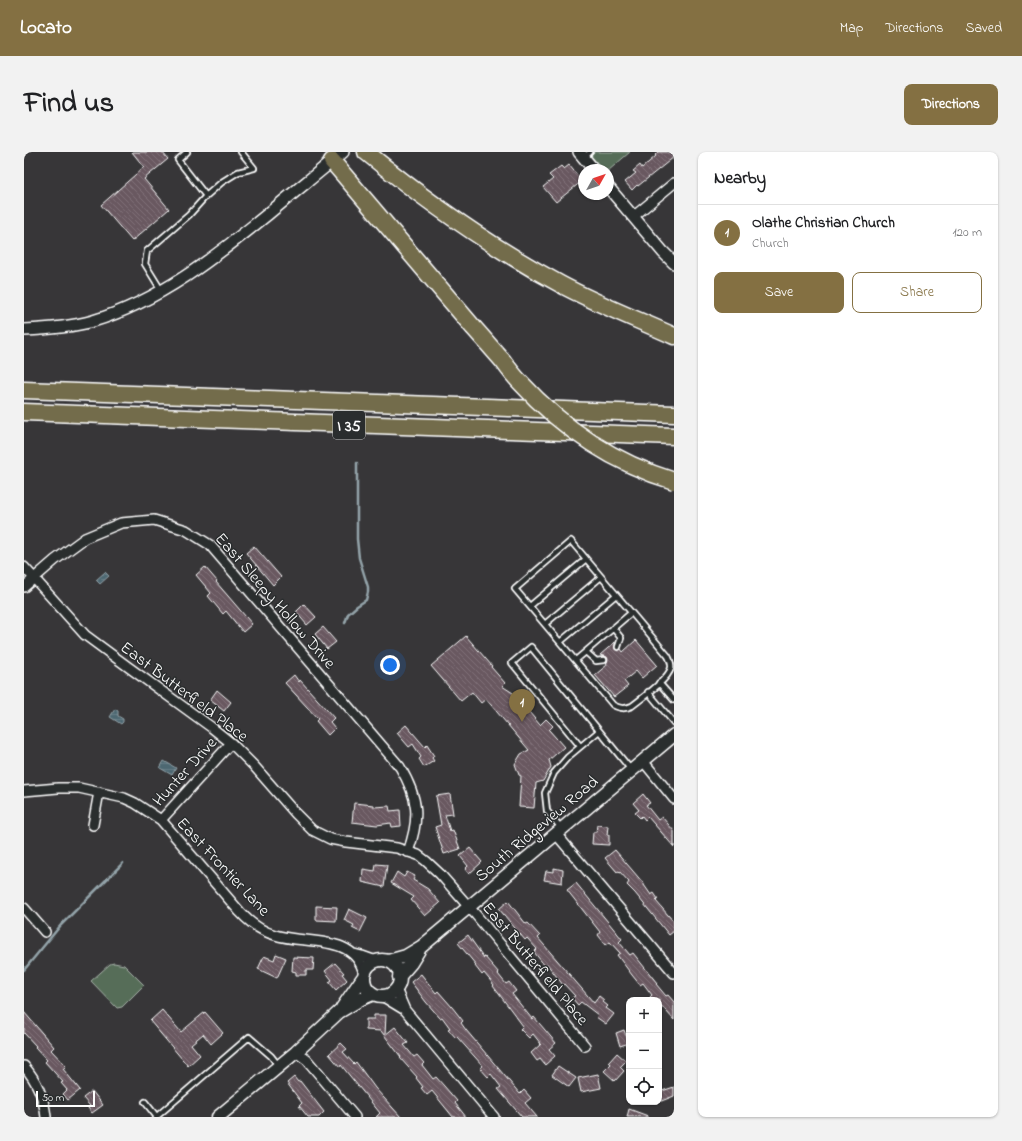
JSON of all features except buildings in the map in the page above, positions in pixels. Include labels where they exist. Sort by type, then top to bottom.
[{"type":"highway","points":[[366,152],[438,208],[522,262],[560,284],[674,336]]},
{"type":"highway","points":[[337,157],[472,327],[537,400],[571,429],[614,456],[637,468],[674,481]]},
{"type":"highway","name":"I 35","points":[[24,390],[674,414]]},
{"type":"highway","name":"I 35","points":[[24,412],[674,436]]},
{"type":"main road","name":"South Ridgeview Road","points":[[420,947],[674,735]]},
{"type":"main road","points":[[339,1012],[364,975],[366,968],[371,964],[406,956],[420,947]]},
{"type":"main road","points":[[218,1117],[296,1052],[339,1012],[361,999],[390,994],[420,947]]},
{"type":"main road","points":[[382,961],[397,969],[398,983]]},
{"type":"main road","points":[[364,975],[365,986],[378,995]]},
{"type":"street","points":[[584,154],[590,164]]},
{"type":"street","points":[[24,330],[69,326],[92,321],[121,311],[162,290],[198,269],[225,249],[337,157]]},
{"type":"street","points":[[633,217],[674,183]]},
{"type":"street","points":[[614,194],[663,252],[674,262]]},
{"type":"street","name":"East Sleepy Hollow Drive","points":[[24,587],[55,560],[85,538],[121,523],[154,520],[186,530],[210,545],[400,767],[413,793],[416,815],[414,836],[408,852]]},
{"type":"street","name":"East Butterfield Place","points":[[24,567],[85,635],[211,726],[231,743],[312,830],[322,836],[338,841],[396,848],[418,856],[426,861],[440,874],[469,907],[585,1046]]},
{"type":"street","name":"Hunter Drive","points":[[161,820],[231,743]]},
{"type":"street","points":[[643,761],[674,799]]},
{"type":"street","name":"East Frontier Lane","points":[[24,791],[70,787],[124,798],[135,803],[161,820],[240,912],[258,928],[277,936],[327,942],[340,946],[354,954],[382,961]]},
{"type":"street","points":[[93,825],[99,792]]},
{"type":"street","points":[[559,831],[674,973]]},
{"type":"street","points":[[24,908],[45,932]]},
{"type":"street","points":[[354,954],[362,965],[364,975]]},
{"type":"street","points":[[398,983],[405,1010]]},
{"type":"street","points":[[378,995],[405,1010],[494,1117]]},
{"type":"street","points":[[296,1052],[307,1060],[355,1117]]},
{"type":"street","points":[[24,1066],[33,1076],[44,1103],[46,1117]]},
{"type":"lane","points":[[187,152],[178,160],[206,196]]},
{"type":"lane","points":[[162,290],[145,264],[147,251],[189,215],[206,196],[222,182],[238,172],[254,168],[241,152]]},
{"type":"lane","points":[[571,541],[601,577],[668,656],[671,662],[671,669],[667,676],[632,706],[626,709],[620,709],[614,705],[515,589],[571,541]]},
{"type":"lane","points":[[530,606],[586,559]]},
{"type":"lane","points":[[545,624],[601,577]]},
{"type":"lane","points":[[560,642],[616,595]]},
{"type":"lane","points":[[576,660],[631,613]]},
{"type":"lane","points":[[613,628],[621,638],[618,647]]},
{"type":"lane","points":[[580,746],[512,663],[531,647],[632,771]]},
{"type":"lane","points":[[586,652],[596,661],[604,660]]},
{"type":"lane","points":[[659,683],[674,700]]},
{"type":"lane","points":[[648,692],[674,723]]},
{"type":"lane","points":[[559,831],[548,811],[545,793],[554,773],[568,757],[599,731]]},
{"type":"lane","points":[[144,1102],[157,1117],[249,1037],[271,1056],[279,1066]]},
{"type":"green space","points":[[588,152],[630,152],[614,166],[614,164],[598,164]]},
{"type":"green space","points":[[114,963],[124,965],[144,985],[122,1007],[117,1008],[91,981],[110,964]]},
{"type":"water","points":[[105,572],[109,576],[100,584],[96,580]]},
{"type":"water","points":[[115,709],[118,711],[118,716],[123,719],[121,724],[110,717]]},
{"type":"water","points":[[164,761],[176,768],[172,775],[160,768]]},
{"type":"waterway","points":[[345,623],[348,614],[366,600],[368,592],[368,587],[359,558],[357,539],[357,463]]},
{"type":"waterway","points":[[24,970],[61,925],[123,863]]},
{"type":"place","name":"Olathe Christian Church","points":[[522,722]]}]
